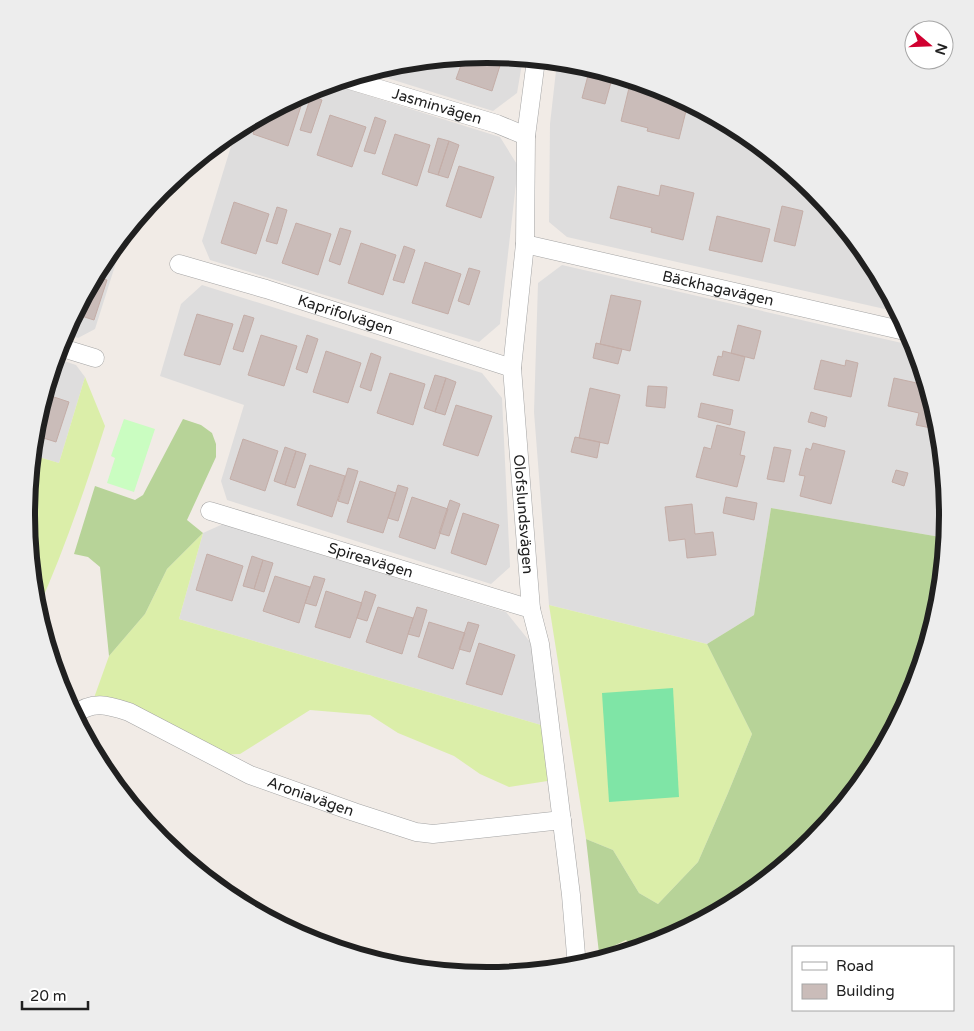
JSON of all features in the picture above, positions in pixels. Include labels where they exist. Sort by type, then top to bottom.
[{"type":"street","name":"Olofslundsvägen","points":[[535,66],[526,136],[525,244],[512,368],[531,610],[540,644],[571,895],[576,959]]},
{"type":"street","name":"Jasminvägen","points":[[358,83],[497,124],[526,136]]},
{"type":"street","name":"Bäckhagavägen","points":[[525,244],[899,330]]},
{"type":"street","name":"Kaprifolvägen","points":[[179,264],[266,288],[512,368]]},
{"type":"street","points":[[67,349],[95,358]]},
{"type":"street","name":"Spireavägen","points":[[210,511],[531,610]]},
{"type":"street","name":"Aroniavägen","points":[[80,710],[88,706],[97,705],[112,706],[129,712],[250,775],[416,832],[433,834],[562,820]]},
{"type":"shaded area","points":[[457,64],[522,65],[517,93],[493,111],[382,76],[428,67]]},
{"type":"shaded area","points":[[556,69],[632,87],[687,110],[713,124],[762,157],[807,196],[827,217],[863,264],[889,310],[567,237],[549,222],[550,124]]},
{"type":"shaded area","points":[[341,87],[500,137],[518,166],[500,324],[479,342],[210,260],[202,241],[232,143],[287,110]]},
{"type":"shaded area","points":[[119,252],[95,329],[78,338],[72,336],[96,289]]},
{"type":"shaded area","points":[[562,265],[905,344],[924,399],[930,427],[938,486],[938,537],[771,508],[754,615],[707,644],[549,605],[534,412],[538,283]]},
{"type":"shaded area","points":[[202,285],[482,373],[502,398],[510,567],[491,584],[227,500],[221,481],[244,405],[160,376],[181,304]]},
{"type":"shaded area","points":[[63,361],[76,365],[85,377],[59,463],[39,457],[50,399]]},
{"type":"shaded area","points":[[223,524],[506,612],[539,653],[541,725],[179,619],[203,533]]},
{"type":"shaded area","points":[[626,940],[631,944],[604,952],[599,953]]},
{"type":"green space","points":[[85,377],[105,426],[74,520],[43,597],[36,545],[35,516],[39,457],[59,463]]},
{"type":"green space","points":[[124,419],[155,429],[134,492],[107,483],[115,458],[111,456]]},
{"type":"green space","points":[[183,419],[201,425],[212,433],[216,444],[216,457],[187,520],[203,533],[167,569],[145,614],[109,656],[100,567],[88,557],[74,554],[95,486],[135,500],[143,495]]},
{"type":"green space","points":[[771,508],[938,537],[930,604],[915,661],[905,688],[878,742],[846,791],[807,835],[762,874],[738,891],[687,921],[632,944],[626,940],[599,953],[586,839],[613,850],[639,893],[658,904],[698,862],[752,734],[707,644],[754,615]]},
{"type":"green space","points":[[203,533],[179,619],[541,725],[554,780],[509,787],[480,774],[454,756],[398,733],[370,715],[310,710],[240,754],[210,755],[142,721],[90,709],[109,656],[145,614],[167,569]]},
{"type":"green space","points":[[549,605],[707,644],[752,734],[698,862],[658,904],[639,893],[613,850],[586,839]]},
{"type":"green space","points":[[673,688],[679,797],[609,802],[602,693]]},
{"type":"building","points":[[501,63],[492,91],[456,79],[462,64]]},
{"type":"building","points":[[588,75],[611,81],[605,104],[582,98]]},
{"type":"building","points":[[629,88],[648,93],[686,110],[679,139],[647,131],[648,128],[621,121]]},
{"type":"building","points":[[315,98],[322,100],[311,133],[300,130],[310,100]]},
{"type":"building","points":[[298,105],[301,106],[288,146],[253,134],[255,128],[261,124],[287,110]]},
{"type":"building","points":[[330,115],[366,127],[352,167],[317,155]]},
{"type":"building","points":[[375,117],[386,121],[375,154],[364,151]]},
{"type":"building","points":[[395,134],[430,145],[417,186],[382,174]]},
{"type":"building","points":[[438,138],[449,141],[438,175],[428,172]]},
{"type":"building","points":[[449,141],[459,145],[448,178],[438,175]]},
{"type":"building","points":[[459,166],[494,177],[481,218],[446,206]]},
{"type":"building","points":[[661,185],[694,193],[683,240],[651,232],[652,228],[610,218],[618,186],[659,196]]},
{"type":"building","points":[[234,202],[269,214],[256,254],[221,243]]},
{"type":"building","points":[[782,206],[803,211],[795,246],[774,241]]},
{"type":"building","points":[[277,207],[287,210],[277,244],[266,241]]},
{"type":"building","points":[[717,216],[770,229],[762,262],[709,250]]},
{"type":"building","points":[[296,223],[331,234],[318,275],[282,263]]},
{"type":"building","points":[[340,228],[351,231],[340,265],[329,261]]},
{"type":"building","points":[[361,243],[396,255],[383,295],[348,283]]},
{"type":"building","points":[[404,246],[415,250],[404,283],[393,280]]},
{"type":"building","points":[[425,262],[461,274],[448,314],[412,303]]},
{"type":"building","points":[[469,268],[480,271],[469,305],[458,301]]},
{"type":"building","points":[[102,278],[107,280],[94,320],[82,316]]},
{"type":"building","points":[[611,295],[641,301],[630,351],[600,344]]},
{"type":"building","points":[[197,314],[233,324],[220,365],[184,355]]},
{"type":"building","points":[[244,315],[254,318],[243,352],[233,349]]},
{"type":"building","points":[[738,325],[761,331],[754,359],[731,353]]},
{"type":"building","points":[[261,335],[297,346],[284,386],[248,375]]},
{"type":"building","points":[[307,335],[318,339],[307,373],[296,369]]},
{"type":"building","points":[[596,343],[622,349],[618,364],[593,358]]},
{"type":"building","points":[[326,351],[361,363],[348,403],[313,392]]},
{"type":"building","points":[[723,351],[745,357],[739,381],[713,375],[718,356],[722,357]]},
{"type":"building","points":[[371,353],[381,357],[371,391],[360,387]]},
{"type":"building","points":[[821,360],[845,366],[846,360],[858,363],[851,397],[814,389]]},
{"type":"building","points":[[390,373],[425,384],[413,425],[377,413]]},
{"type":"building","points":[[435,375],[446,378],[435,412],[424,408]]},
{"type":"building","points":[[446,378],[456,382],[445,415],[435,412]]},
{"type":"building","points":[[894,378],[919,384],[930,428],[916,425],[919,413],[888,406]]},
{"type":"building","points":[[648,386],[667,387],[665,408],[646,406]]},
{"type":"building","points":[[590,388],[620,395],[608,444],[579,438]]},
{"type":"building","points":[[51,396],[69,402],[56,442],[42,438]]},
{"type":"building","points":[[701,403],[733,410],[730,425],[698,417]]},
{"type":"building","points":[[456,405],[492,416],[478,456],[443,445]]},
{"type":"building","points":[[811,412],[827,417],[825,427],[808,422]]},
{"type":"building","points":[[717,425],[745,432],[740,455],[745,456],[737,487],[696,477],[704,447],[711,449]]},
{"type":"building","points":[[575,437],[600,442],[597,458],[571,452]]},
{"type":"building","points":[[243,439],[278,451],[265,491],[230,479]]},
{"type":"building","points":[[813,443],[845,451],[831,504],[800,496],[805,476],[799,475],[806,448],[811,450]]},
{"type":"building","points":[[285,447],[296,451],[285,485],[274,481]]},
{"type":"building","points":[[774,447],[791,450],[784,482],[767,479]]},
{"type":"building","points":[[296,451],[306,454],[295,488],[285,485]]},
{"type":"building","points":[[310,465],[345,476],[332,517],[297,505]]},
{"type":"building","points":[[348,468],[358,471],[348,504],[338,501]]},
{"type":"building","points":[[896,470],[908,473],[904,486],[892,482]]},
{"type":"building","points":[[360,481],[396,493],[383,533],[347,522]]},
{"type":"building","points":[[398,485],[408,488],[398,521],[388,518]]},
{"type":"building","points":[[412,497],[448,509],[435,549],[399,537]]},
{"type":"building","points":[[726,497],[757,503],[754,520],[723,513]]},
{"type":"building","points":[[450,500],[460,504],[449,536],[439,533]]},
{"type":"building","points":[[692,504],[695,534],[713,532],[716,555],[687,558],[685,539],[669,541],[665,507]]},
{"type":"building","points":[[463,513],[499,525],[486,565],[451,553]]},
{"type":"building","points":[[207,554],[243,566],[232,601],[196,590]]},
{"type":"building","points":[[252,556],[263,560],[254,589],[243,586]]},
{"type":"building","points":[[263,560],[273,563],[264,592],[254,589]]},
{"type":"building","points":[[275,576],[310,587],[299,623],[263,611]]},
{"type":"building","points":[[314,576],[325,579],[316,606],[305,603]]},
{"type":"building","points":[[326,591],[362,603],[350,638],[315,627]]},
{"type":"building","points":[[365,591],[376,595],[367,621],[357,618]]},
{"type":"building","points":[[378,607],[413,618],[402,654],[366,642]]},
{"type":"building","points":[[417,607],[427,610],[419,637],[408,634]]},
{"type":"building","points":[[429,622],[465,633],[453,669],[418,657]]},
{"type":"building","points":[[468,622],[479,625],[470,652],[459,649]]},
{"type":"building","points":[[479,643],[515,655],[502,695],[466,684]]}]
